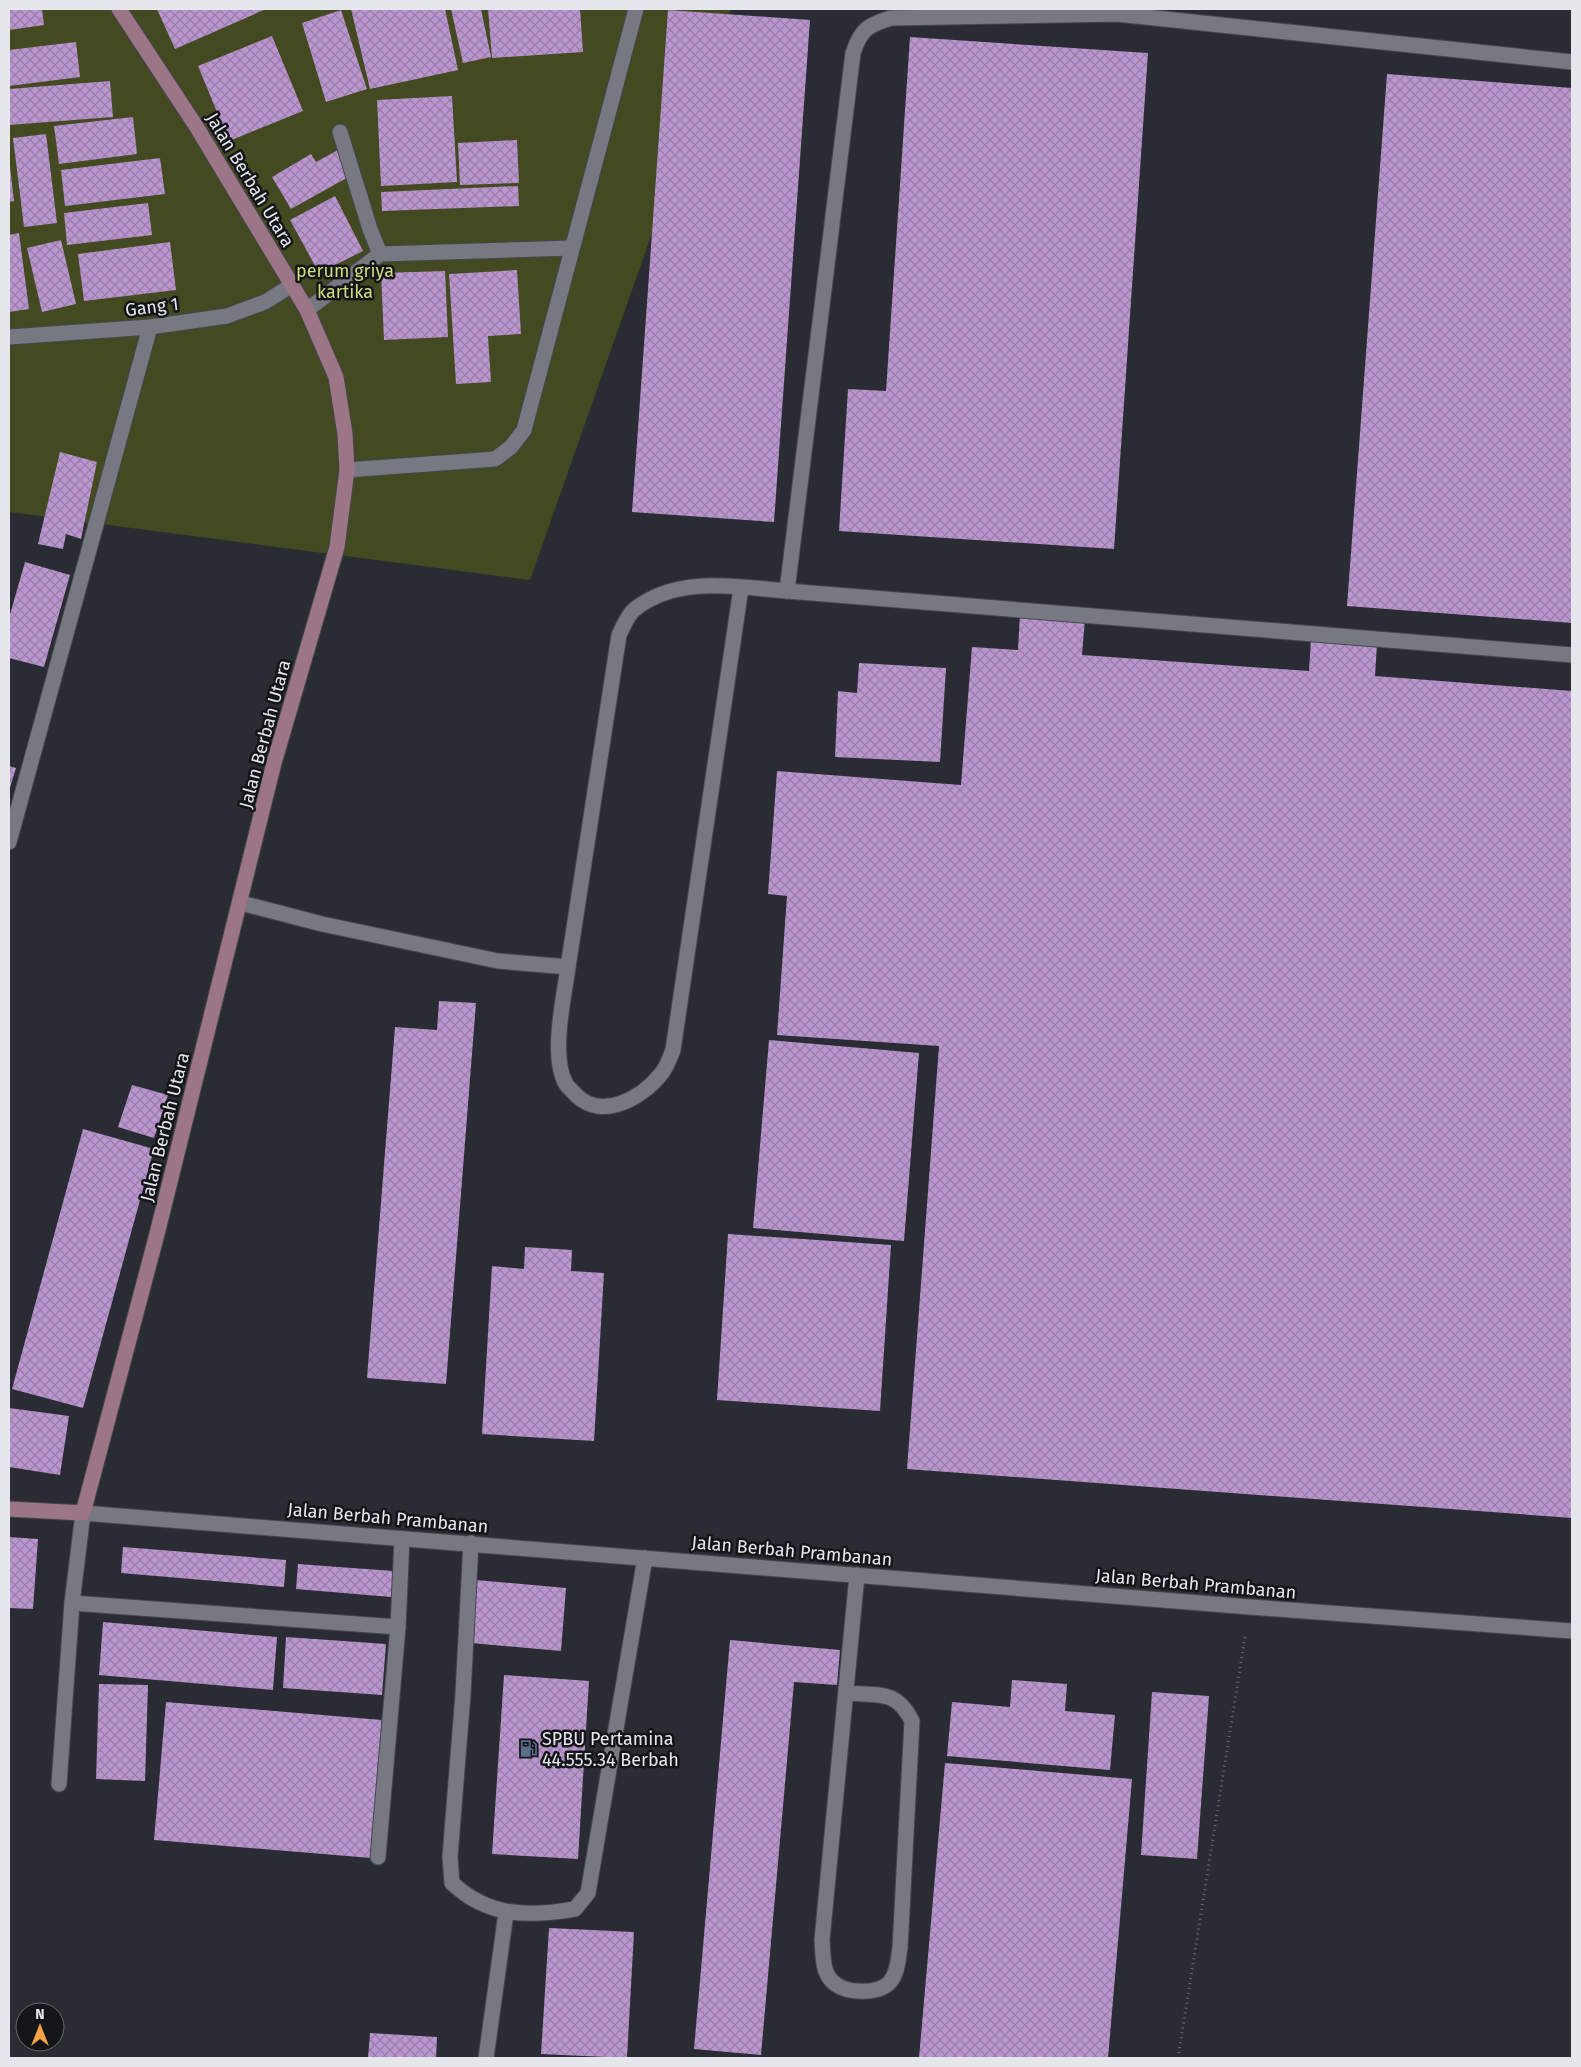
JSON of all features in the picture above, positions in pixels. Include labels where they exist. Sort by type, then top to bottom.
[{"type":"main road","name":"Jalan Berbah Utara","points":[[83,1512],[157,1234],[274,764],[337,547],[347,470],[345,434],[336,377],[307,310],[196,126],[119,9]]},
{"type":"main road","name":"Jalan Berbah Prambanan","points":[[9,1509],[83,1512]]},
{"type":"street","points":[[347,470],[495,459],[511,446],[524,430],[636,9]]},
{"type":"street","points":[[787,591],[852,53],[858,38],[871,24],[891,18],[1118,11],[1572,62]]},
{"type":"street","points":[[340,132],[370,229],[380,254]]},
{"type":"street","points":[[307,310],[380,254],[571,248]]},
{"type":"street","name":"Gang 1","points":[[9,337],[150,327],[227,316],[265,302],[292,285]]},
{"type":"street","points":[[9,842],[150,327]]},
{"type":"street","points":[[741,588],[673,1050],[662,1073],[646,1089],[622,1104],[600,1106],[583,1102],[566,1084],[558,1056],[568,967],[619,635],[633,610],[660,594],[696,585],[787,591],[1572,655]]},
{"type":"street","points":[[241,902],[322,924],[498,961],[568,967]]},
{"type":"street","points":[[59,1784],[72,1603],[83,1512]]},
{"type":"street","name":"Jalan Berbah Prambanan","points":[[83,1512],[1250,1607],[1572,1631]]},
{"type":"street","points":[[378,1858],[398,1627],[402,1539]]},
{"type":"street","points":[[471,1543],[463,1694],[450,1857],[452,1883],[468,1898],[506,1913],[547,1914],[575,1909],[588,1893],[644,1558]]},
{"type":"street","points":[[847,1693],[892,1697],[906,1708],[912,1721],[900,1948],[897,1970],[890,1982],[880,1989],[862,1991],[842,1988],[831,1981],[825,1968],[822,1940],[857,1575]]},
{"type":"street","points":[[72,1603],[398,1627]]},
{"type":"street","points":[[486,2058],[506,1913]]},
{"type":"path","points":[[1178,2058],[1250,1607]]},
{"type":"green space","name":"perum griya kartika","points":[[9,9],[731,9],[530,580],[9,512]]},
{"type":"building","points":[[9,9],[42,9],[44,25],[9,30]]},
{"type":"building","points":[[157,9],[266,9],[175,49]]},
{"type":"building","points":[[351,9],[445,9],[458,70],[370,89]]},
{"type":"building","points":[[451,9],[481,9],[491,57],[463,63]]},
{"type":"building","points":[[488,9],[580,9],[583,52],[492,58]]},
{"type":"building","points":[[341,10],[367,89],[326,102],[302,23]]},
{"type":"building","points":[[668,10],[810,20],[774,522],[632,512]]},
{"type":"building","points":[[272,36],[303,111],[229,141],[198,66]]},
{"type":"building","points":[[910,37],[1148,53],[1114,549],[839,531],[848,389],[886,391]]},
{"type":"building","points":[[76,42],[80,77],[9,86],[9,50]]},
{"type":"building","points":[[1387,74],[1572,88],[1572,623],[1347,606]]},
{"type":"building","points":[[110,81],[113,117],[9,125],[9,89]]},
{"type":"building","points":[[452,96],[457,182],[381,186],[377,100]]},
{"type":"building","points":[[133,117],[137,154],[59,164],[54,126]]},
{"type":"building","points":[[46,134],[57,223],[24,227],[13,138]]},
{"type":"building","points":[[517,140],[519,183],[460,185],[458,143]]},
{"type":"building","points":[[338,150],[352,175],[291,209],[272,177],[311,154],[316,162]]},
{"type":"building","points":[[9,158],[14,201],[9,202]]},
{"type":"building","points":[[160,158],[165,194],[65,206],[61,170]]},
{"type":"building","points":[[518,186],[519,206],[382,211],[381,192]]},
{"type":"building","points":[[335,196],[363,251],[319,273],[290,220]]},
{"type":"building","points":[[148,203],[152,235],[67,245],[64,213]]},
{"type":"building","points":[[19,233],[29,309],[9,312],[9,235]]},
{"type":"building","points":[[61,240],[76,304],[42,312],[27,248]]},
{"type":"building","points":[[170,242],[176,290],[84,301],[78,254]]},
{"type":"building","points":[[517,270],[521,334],[488,336],[491,382],[456,384],[449,274]]},
{"type":"building","points":[[445,271],[448,337],[384,340],[381,273]]},
{"type":"building","points":[[60,452],[97,462],[81,539],[66,534],[63,549],[38,544]]},
{"type":"building","points":[[25,562],[70,575],[44,667],[9,658],[9,618]]},
{"type":"building","points":[[1020,614],[1085,619],[1082,655],[1309,671],[1311,639],[1377,644],[1375,676],[1572,691],[1572,1518],[907,1469],[939,1046],[777,1035],[787,896],[768,894],[777,771],[961,785],[972,647],[1018,650]]},
{"type":"building","points":[[859,663],[946,668],[940,762],[835,757],[838,691],[857,693]]},
{"type":"building","points":[[9,766],[16,768],[9,791]]},
{"type":"building","points":[[439,1001],[476,1003],[446,1384],[367,1378],[395,1027],[437,1030]]},
{"type":"building","points":[[769,1040],[919,1053],[904,1241],[753,1228]]},
{"type":"building","points":[[132,1085],[168,1095],[154,1138],[118,1127]]},
{"type":"building","points":[[83,1129],[154,1149],[83,1408],[12,1389]]},
{"type":"building","points":[[728,1234],[891,1245],[880,1411],[717,1400]]},
{"type":"building","points":[[525,1247],[572,1250],[571,1271],[604,1273],[594,1441],[482,1434],[492,1266],[524,1269]]},
{"type":"building","points":[[9,1408],[69,1416],[60,1475],[9,1467]]},
{"type":"building","points":[[9,1537],[38,1539],[33,1609],[9,1608]]},
{"type":"building","points":[[123,1547],[286,1560],[284,1587],[121,1573]]},
{"type":"building","points":[[298,1564],[393,1571],[391,1597],[296,1589]]},
{"type":"building","points":[[476,1580],[566,1588],[561,1651],[471,1643]]},
{"type":"building","points":[[103,1622],[277,1637],[273,1690],[99,1675]]},
{"type":"building","points":[[286,1637],[386,1644],[382,1695],[283,1688]]},
{"type":"building","points":[[730,1640],[840,1650],[837,1685],[794,1682],[761,2055],[694,2049]]},
{"type":"building","points":[[504,1675],[589,1681],[578,1859],[492,1854]]},
{"type":"building","points":[[1012,1680],[1067,1684],[1065,1711],[1115,1715],[1110,1770],[947,1756],[952,1702],[1010,1707]]},
{"type":"building","points":[[99,1684],[148,1685],[145,1781],[96,1779]]},
{"type":"building","points":[[1152,1692],[1209,1696],[1197,1859],[1141,1855]]},
{"type":"building","points":[[166,1702],[382,1720],[371,1858],[154,1840]]},
{"type":"building","points":[[945,1763],[1132,1779],[1108,2058],[919,2058]]},
{"type":"building","points":[[549,1928],[634,1932],[627,2058],[541,2054]]},
{"type":"building","points":[[370,2033],[437,2037],[436,2058],[368,2058]]},
{"type":"place","name":"SPBU Pertamina 44.555.34 Berbah","points":[[528,1749]]}]
